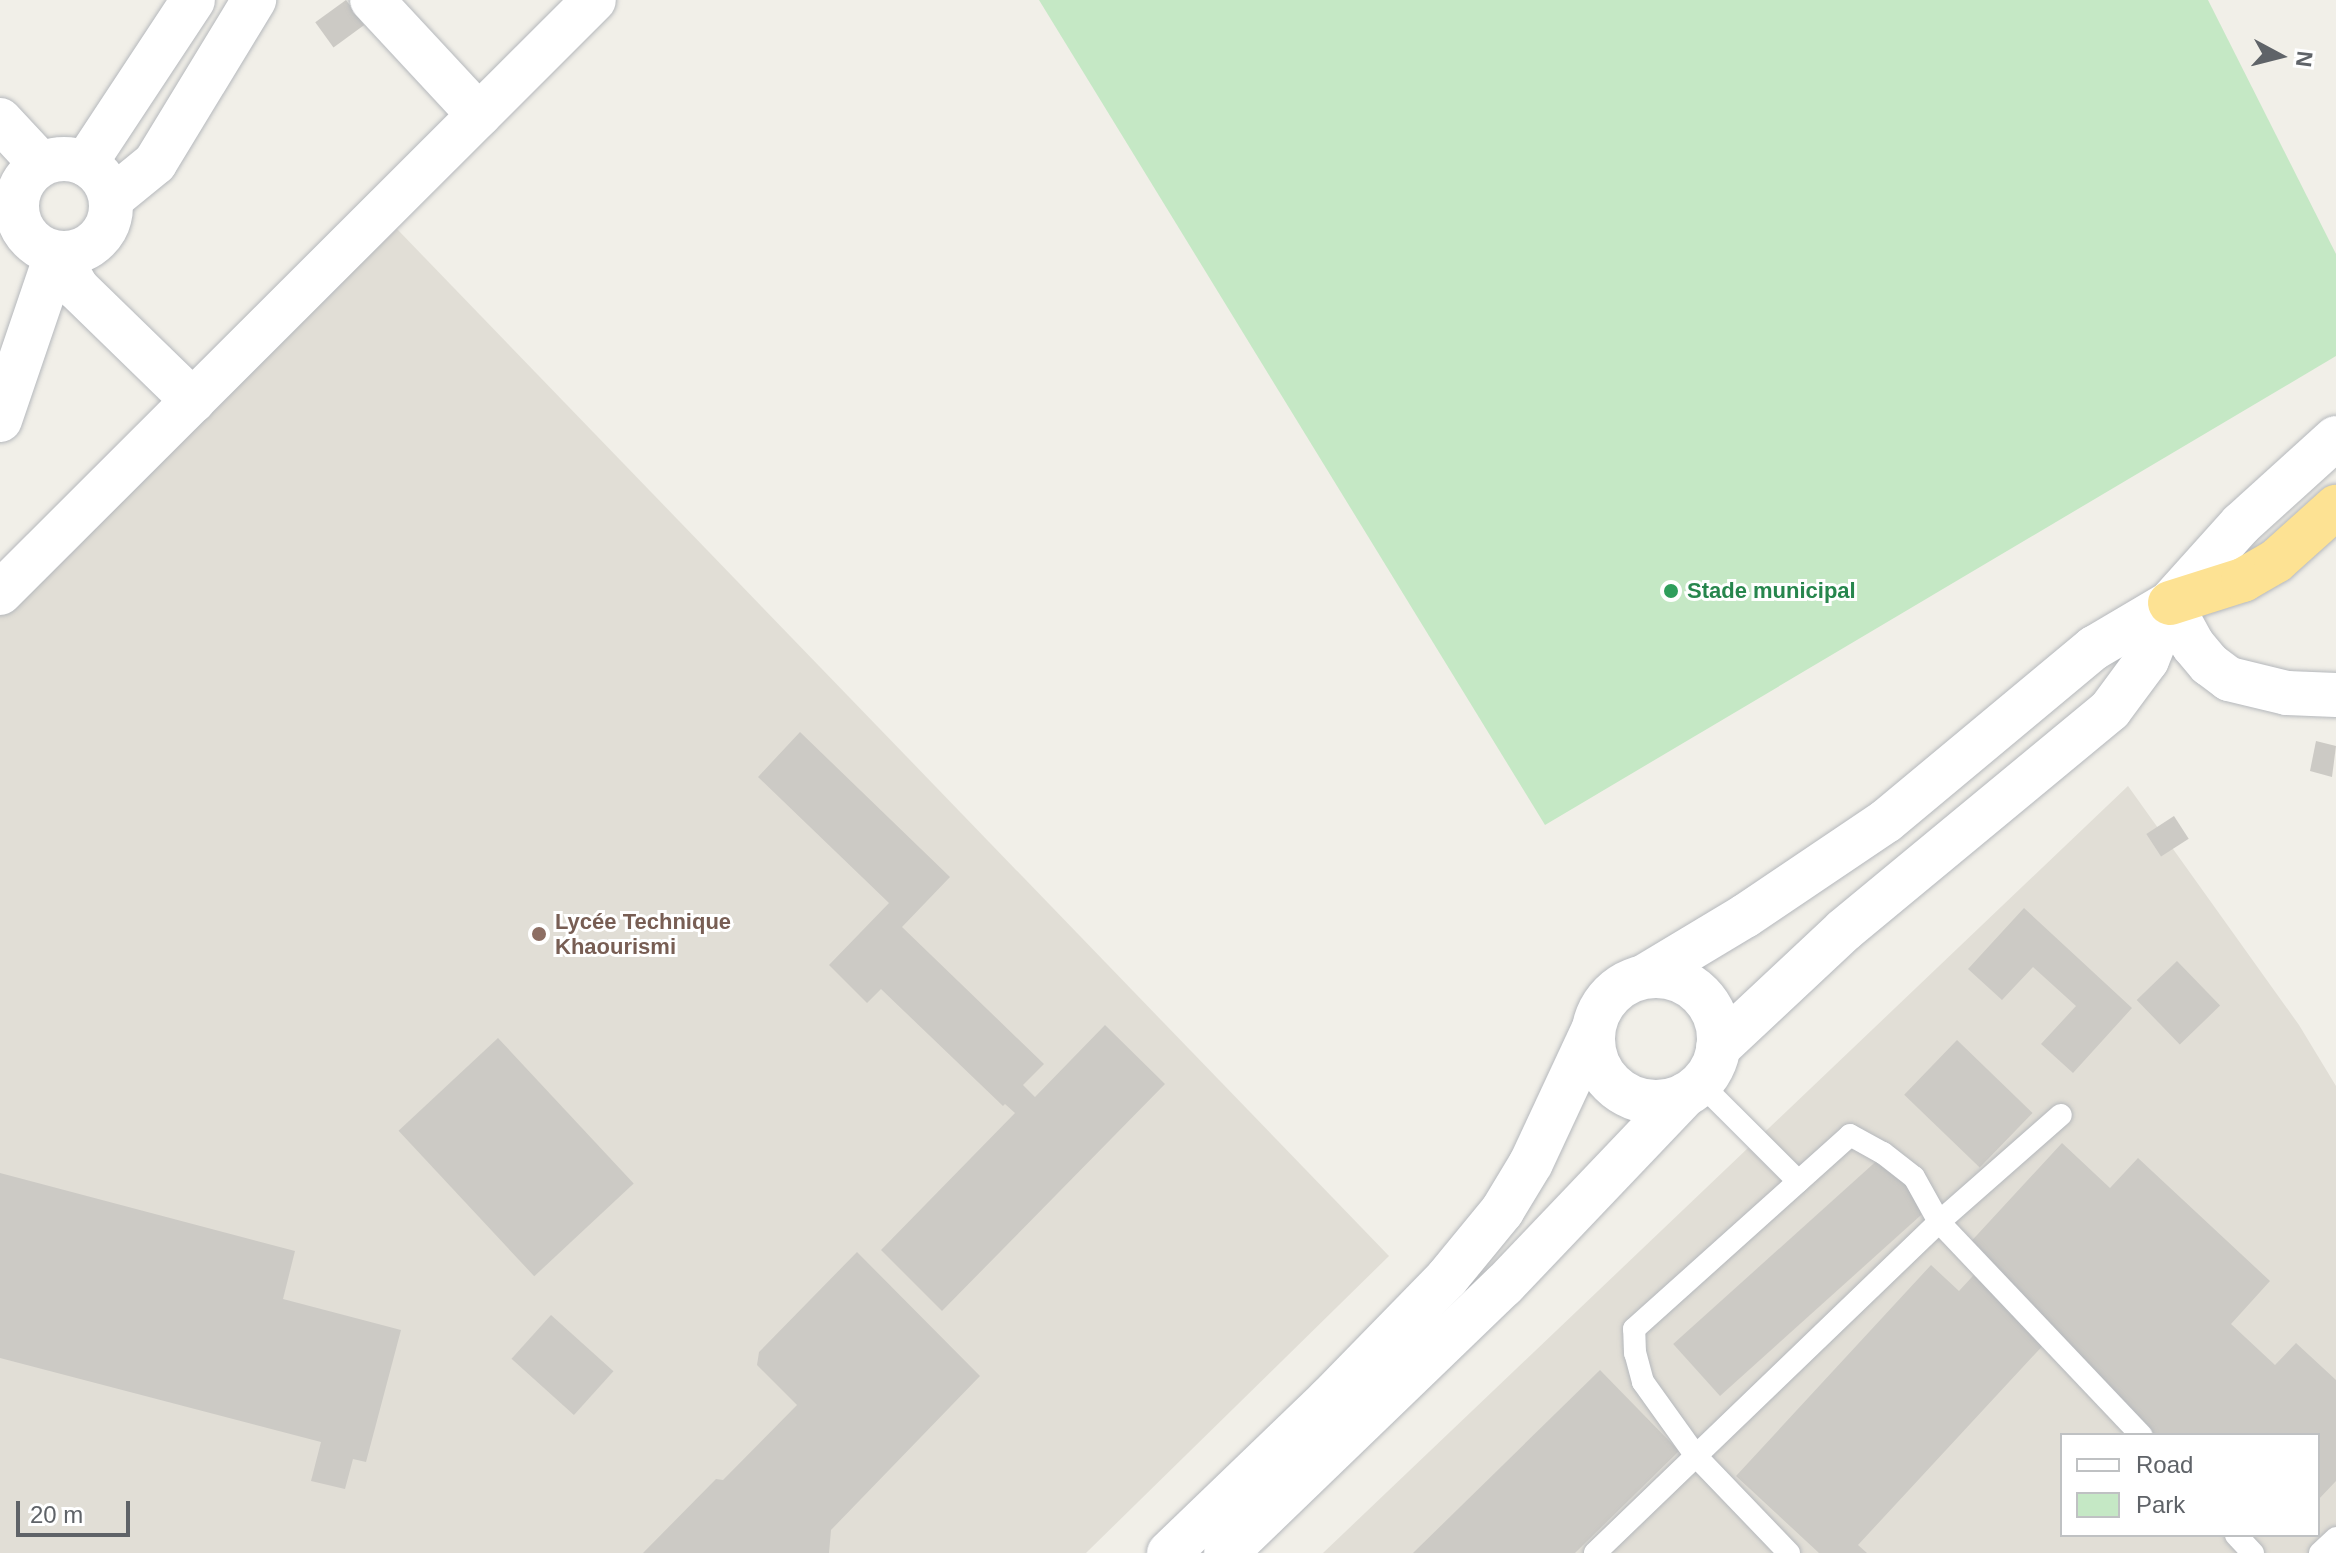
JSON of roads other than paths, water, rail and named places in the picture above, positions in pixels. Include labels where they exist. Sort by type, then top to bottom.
[{"type":"highway","points":[[2170,603],[2243,580],[2276,561],[2336,507]]},
{"type":"main road","points":[[85,164],[193,0]]},
{"type":"main road","points":[[111,199],[155,163],[254,0]]},
{"type":"main road","points":[[372,0],[479,115]]},
{"type":"main road","points":[[0,593],[594,0]]},
{"type":"main road","points":[[0,120],[41,164]]},
{"type":"main road","points":[[71,159],[85,164],[106,185],[111,199],[111,215],[97,241],[84,250],[57,253],[37,246],[25,234],[8,194],[41,164],[71,159]]},
{"type":"main road","points":[[57,253],[77,288],[193,401]]},
{"type":"main road","points":[[0,420],[57,253]]},
{"type":"main road","points":[[1169,1553],[1447,1278],[1493,1222],[1531,1163],[1599,1011],[1611,994],[1745,916],[1886,821],[2094,648],[2170,603],[2241,524],[2336,438]]},
{"type":"main road","points":[[2170,603],[2193,645],[2209,664],[2229,679],[2287,693],[2336,695]]},
{"type":"main road","points":[[1226,1553],[1504,1285],[1701,1075],[1844,930],[2110,710],[2147,660],[2170,603]]},
{"type":"main road","points":[[1645,976],[1683,982],[1700,994],[1711,1009],[1701,1075]]},
{"type":"main road","points":[[1593,1030],[1593,1050],[1600,1069],[1611,1084],[1627,1096],[1656,1101],[1701,1075]]},
{"type":"lane","points":[[1701,1075],[1798,1181]]},
{"type":"lane","points":[[1595,1553],[1939,1222],[2061,1115]]},
{"type":"lane","points":[[1789,1553],[1696,1456],[1643,1382],[1635,1353],[1634,1329],[1850,1135],[1883,1153],[1914,1177],[1939,1222],[2139,1433]]},
{"type":"lane","points":[[2238,1537],[2253,1553]]},
{"type":"lane","points":[[2320,1553],[2336,1538]]},
{"type":"place","name":"Stade municipal","points":[[1671,591]]},
{"type":"place","name":"Lycée Technique Khaourismi","points":[[539,934]]}]
